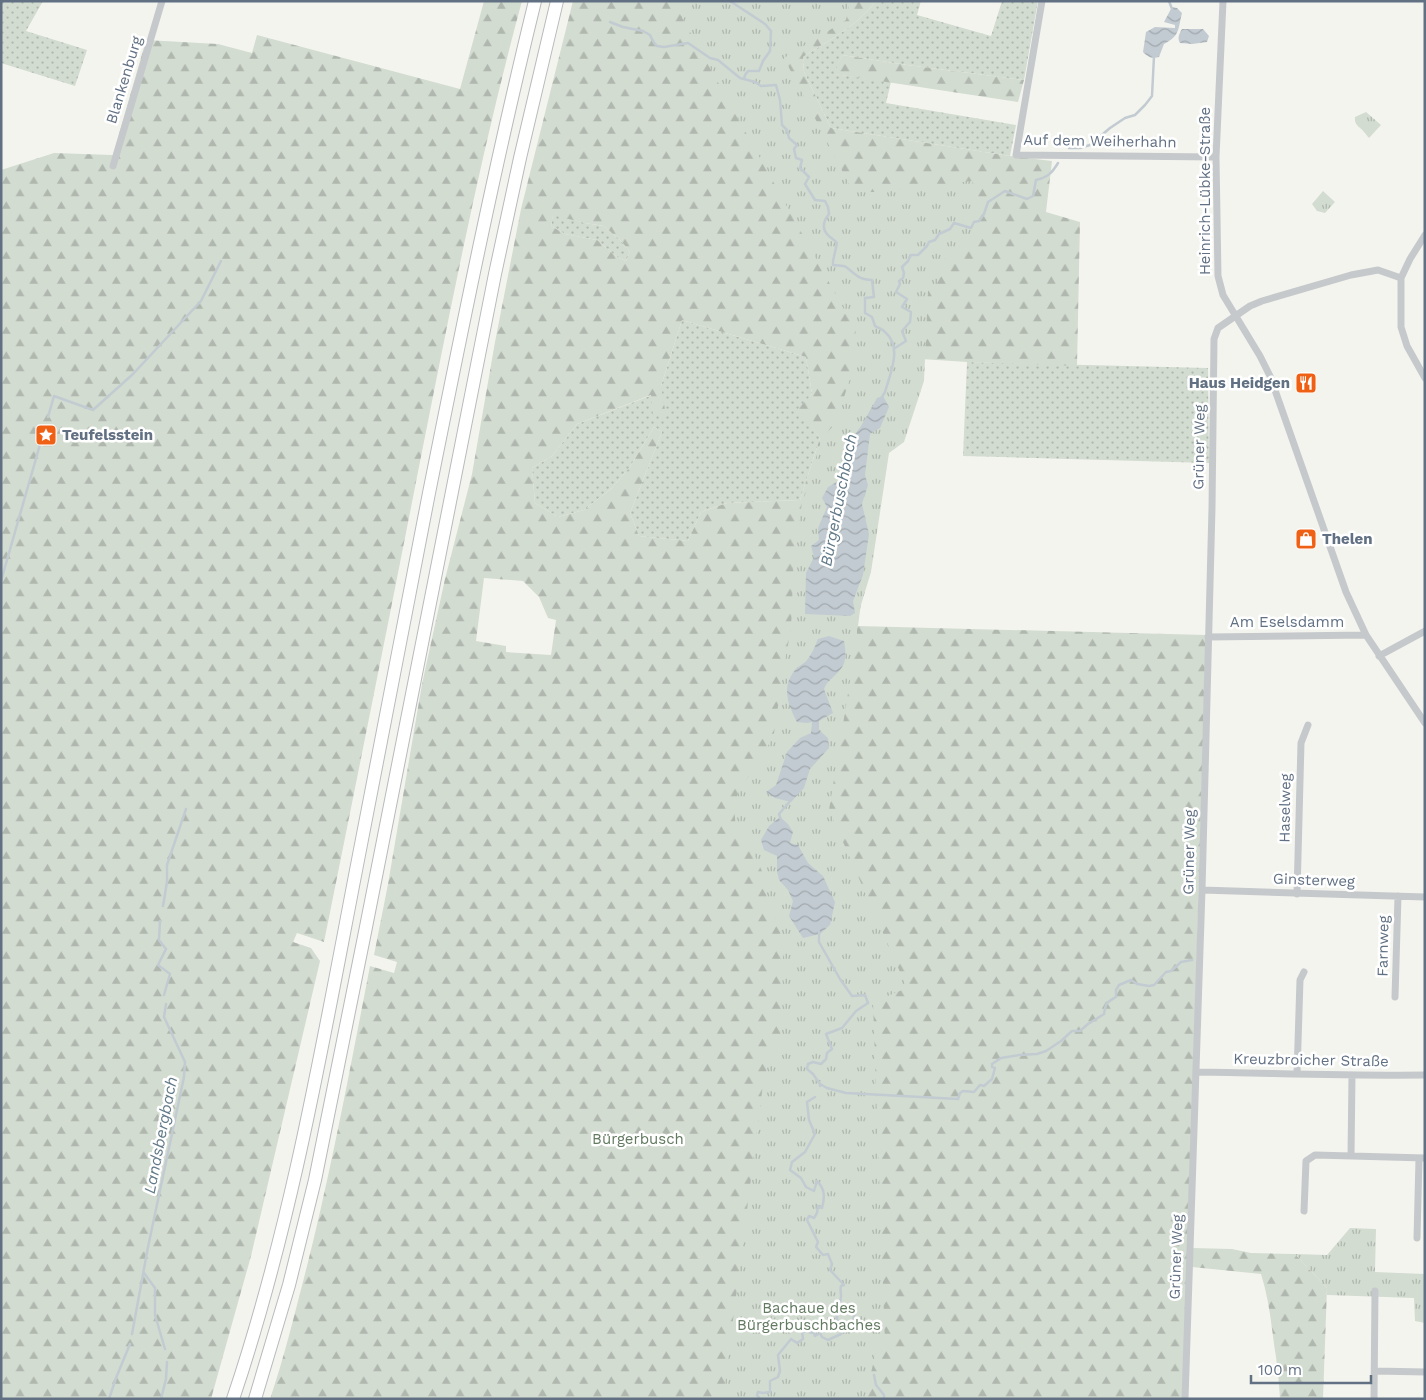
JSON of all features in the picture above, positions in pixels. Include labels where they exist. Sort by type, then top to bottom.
[{"type":"highway","points":[[233,1399],[269,1279],[294,1175],[343,938],[474,269],[499,152],[535,1]]},
{"type":"highway","points":[[256,1399],[289,1284],[315,1180],[495,274],[535,91],[557,1]]},
{"type":"street","name":"Blankenburg","points":[[113,166],[162,1]]},
{"type":"street","name":"Auf dem Weiherhahn","points":[[1042,1],[1016,155],[1216,157]]},
{"type":"street","name":"Heinrich-Lübke-Straße","points":[[1223,1],[1216,157],[1218,276],[1223,295],[1257,350],[1270,376],[1346,592],[1366,635],[1425,723]]},
{"type":"street","points":[[1425,234],[1401,278],[1400,328],[1407,346],[1425,378]]},
{"type":"street","name":"Grüner Weg","points":[[1185,1399],[1202,890],[1212,508],[1214,339],[1218,328],[1235,315],[1262,301],[1351,275],[1378,270],[1401,278]]},
{"type":"street","points":[[1379,656],[1425,631]]},
{"type":"street","name":"Am Eselsdamm","points":[[1208,637],[1366,635]]},
{"type":"street","name":"Haselweg","points":[[1297,894],[1301,742],[1308,725]]},
{"type":"street","name":"Ginsterweg","points":[[1202,890],[1425,897]]},
{"type":"street","name":"Farnweg","points":[[1395,997],[1398,896]]},
{"type":"street","points":[[1297,1074],[1300,980],[1304,972]]},
{"type":"street","name":"Kreuzbroicher Straße","points":[[1196,1072],[1425,1075]]},
{"type":"street","points":[[1351,1156],[1352,1075]]},
{"type":"street","points":[[1304,1212],[1306,1162],[1315,1155],[1422,1158],[1417,1238]]},
{"type":"street","points":[[1374,1399],[1375,1291]]},
{"type":"street","points":[[1375,1371],[1425,1372]]},
{"type":"green space","points":[[1,1],[43,1],[26,31],[87,50],[75,86],[1,63]]},
{"type":"green space","points":[[484,1],[522,1],[506,60],[465,240],[324,942],[297,933],[293,942],[311,948],[320,961],[251,1256],[211,1399],[1,1399],[1,170],[54,153],[113,155],[146,40],[218,44],[252,53],[257,35],[460,89]]},
{"type":"green space","name":"Bürgerbusch","points":[[573,1],[876,1],[851,25],[803,57],[804,72],[831,128],[1052,161],[1046,212],[1080,222],[1077,366],[906,358],[872,518],[858,626],[1206,635],[1184,1399],[270,1399],[293,1321],[323,1197],[370,966],[394,973],[397,962],[374,955],[422,684],[445,579],[472,474],[521,209]],"holes":[[[553,215],[604,226],[630,252],[626,261],[617,257],[597,240],[565,234],[551,226]],[[682,320],[806,357],[812,394],[798,409],[820,438],[800,500],[727,503],[701,512],[688,541],[639,536],[630,513],[662,432],[654,427],[630,467],[611,489],[584,510],[558,517],[535,503],[532,468],[552,456],[577,424],[651,395],[653,415],[666,416],[661,386]],[[484,578],[523,581],[539,597],[548,618],[556,620],[551,655],[506,652],[506,646],[476,641]]]},
{"type":"green space","name":"Bachaue des Bürgerbuschbaches","points":[[679,1],[850,1],[846,20],[784,58],[853,192],[874,192],[972,181],[978,230],[937,266],[937,289],[928,291],[924,381],[904,442],[889,453],[871,572],[857,618],[857,638],[829,810],[907,988],[873,1002],[885,1344],[877,1347],[865,1399],[723,1399],[763,1084],[768,1065],[782,1030],[783,943],[778,923],[767,898],[764,876],[757,860],[736,828],[734,808],[739,789],[762,759],[774,733],[791,629],[794,551],[802,503],[822,438],[835,424],[850,379],[851,353],[856,331],[679,12]]},
{"type":"green space","points":[[876,1],[921,1],[917,15],[991,36],[1002,1],[1038,1],[1024,80],[842,55],[835,74],[891,82],[886,103],[1016,125],[1010,156],[831,128],[804,72],[803,57],[851,25]]},
{"type":"green space","points":[[842,55],[1024,80],[1018,102],[834,74]]},
{"type":"green space","points":[[1366,112],[1381,125],[1369,138],[1356,124],[1355,120],[1355,117]]},
{"type":"green space","points":[[1323,191],[1335,202],[1325,213],[1317,211],[1312,204]]},
{"type":"green space","points":[[553,214],[604,226],[630,252],[626,261],[617,257],[597,240],[565,234],[551,226]]},
{"type":"green space","points":[[682,320],[806,357],[812,394],[799,409],[820,438],[800,500],[727,503],[701,512],[688,541],[639,536],[630,513],[662,432],[654,427],[630,467],[611,489],[584,510],[558,517],[535,503],[532,468],[552,456],[577,424],[652,395],[661,386]]},
{"type":"green space","points":[[967,362],[1208,368],[1209,463],[963,456]]},
{"type":"green space","points":[[1350,1228],[1376,1229],[1375,1272],[1425,1274],[1425,1323],[1415,1321],[1414,1298],[1327,1295],[1327,1288],[1295,1254],[1327,1255]]},
{"type":"green space","points":[[1193,1248],[1232,1249],[1251,1253],[1295,1254],[1327,1288],[1323,1399],[1280,1399],[1270,1317],[1261,1274],[1192,1267]]},
{"type":"water","points":[[1172,7],[1177,8],[1182,13],[1176,35],[1164,44],[1159,57],[1150,57],[1143,52],[1146,32],[1155,27],[1175,28],[1175,25],[1164,22]]},
{"type":"water","points":[[1182,29],[1203,29],[1209,36],[1207,42],[1180,43],[1179,36]]},
{"type":"water","points":[[883,396],[889,407],[880,428],[870,434],[865,475],[868,485],[862,504],[869,534],[863,575],[853,601],[855,613],[850,616],[805,614],[806,573],[814,557],[811,546],[819,540],[818,528],[827,507],[822,498],[828,487],[838,481],[843,451],[861,426],[877,398]]},
{"type":"water","points":[[829,636],[844,641],[845,661],[842,668],[828,682],[824,689],[833,713],[819,721],[819,730],[828,738],[829,748],[810,769],[804,788],[791,802],[775,798],[766,792],[776,785],[787,752],[800,738],[811,733],[812,722],[797,722],[794,716],[787,696],[788,683],[795,670],[809,658],[818,639]]},
{"type":"water","points":[[780,817],[793,832],[790,843],[798,845],[808,863],[823,876],[835,902],[830,925],[820,934],[803,938],[789,916],[793,901],[788,890],[779,880],[777,856],[764,850],[761,840],[769,826]]},
{"type":"waterway","name":"Bürgerbuschbach","points":[[730,1],[765,24],[771,31],[770,51],[759,71],[748,71],[744,79]]},
{"type":"waterway","points":[[1169,1],[1172,9]]},
{"type":"waterway","name":"Bürgerbuschbach","points":[[610,22],[643,31],[650,35],[657,46],[664,47],[688,43],[710,58],[718,60],[740,78],[755,82],[761,86],[776,85],[780,100],[782,125],[787,130],[789,138],[797,145],[794,149],[796,158],[802,160],[800,168],[809,177],[805,184],[815,200],[825,201],[828,207],[829,214],[825,221],[824,229],[837,243],[833,265],[845,266],[860,278],[872,280],[874,297],[865,298],[865,313],[872,317],[875,326],[883,330],[890,338],[894,353],[892,369],[882,397]]},
{"type":"waterway","points":[[1069,148],[1080,148],[1090,145],[1110,128],[1125,118],[1135,115],[1145,105],[1152,96],[1154,56]]},
{"type":"waterway","points":[[895,348],[906,341],[902,331],[910,322],[911,312],[902,307],[907,299],[896,292],[900,284],[899,281],[903,278],[902,267],[911,255],[918,255],[929,242],[935,240],[939,234],[950,229],[954,223],[971,228],[974,222],[979,221],[984,214],[988,202],[1005,191],[1027,199],[1033,196],[1036,180],[1049,174],[1058,163]]},
{"type":"waterway","points":[[48,417],[54,396],[93,410],[133,374],[201,301],[221,261]]},
{"type":"waterway","points":[[1,581],[45,427]]},
{"type":"waterway","name":"Bürgerbuschbach","points":[[781,820],[779,814],[791,800]]},
{"type":"waterway","name":"Landsbergbach","points":[[163,906],[167,882],[167,865],[186,809]]},
{"type":"waterway","name":"Landsbergbach","points":[[160,921],[159,940],[166,949],[158,965],[170,974],[164,995]]},
{"type":"waterway","name":"Bürgerbuschbach","points":[[819,932],[819,942],[840,979],[852,996],[865,995],[868,1003],[856,1011],[842,1028],[826,1034],[832,1049],[827,1053],[826,1059],[821,1064],[813,1062],[808,1064],[807,1069],[813,1074],[820,1086]]},
{"type":"waterway","points":[[820,1084],[846,1093],[958,1099],[963,1091],[974,1092],[980,1085],[984,1086],[992,1079],[995,1068],[992,1067],[992,1064],[1001,1058],[1037,1054],[1046,1051],[1072,1031],[1080,1031],[1104,1014],[1107,1003],[1116,997],[1116,990],[1119,985],[1131,980],[1137,984],[1154,985],[1166,972],[1171,971],[1181,962],[1192,960]]},
{"type":"waterway","name":"Landsbergbach","points":[[132,1334],[148,1247],[184,1077],[185,1062],[164,1017],[166,1004]]},
{"type":"waterway","name":"Bürgerbuschbach","points":[[760,1399],[757,1395],[758,1392],[770,1392],[770,1381],[778,1377],[780,1371],[778,1355],[791,1339],[797,1343],[803,1339],[802,1331],[814,1333],[815,1336],[820,1333],[822,1337],[828,1340],[841,1334],[844,1330],[842,1323],[837,1320],[841,1286],[844,1285],[830,1270],[832,1264],[828,1254],[823,1255],[816,1247],[818,1242],[807,1220],[809,1216],[814,1218],[818,1206],[822,1208],[823,1190],[817,1181],[814,1191],[806,1187],[801,1178],[790,1170],[792,1162],[805,1152],[815,1134],[809,1120],[807,1102],[815,1097]]},
{"type":"waterway","name":"Landsbergbach","points":[[144,1273],[155,1288],[155,1315],[165,1349]]},
{"type":"waterway","points":[[844,1330],[849,1329],[855,1312]]},
{"type":"waterway","name":"Landsbergbach","points":[[109,1399],[130,1344]]},
{"type":"waterway","name":"Landsbergbach","points":[[161,1399],[166,1379],[167,1362]]},
{"type":"waterway","points":[[874,1375],[876,1385],[884,1395],[884,1399]]},
{"type":"place","name":"Haus Heidgen","points":[[1306,383]]},
{"type":"place","name":"Teufelsstein","points":[[46,435]]},
{"type":"place","name":"Thelen","points":[[1306,539]]}]
